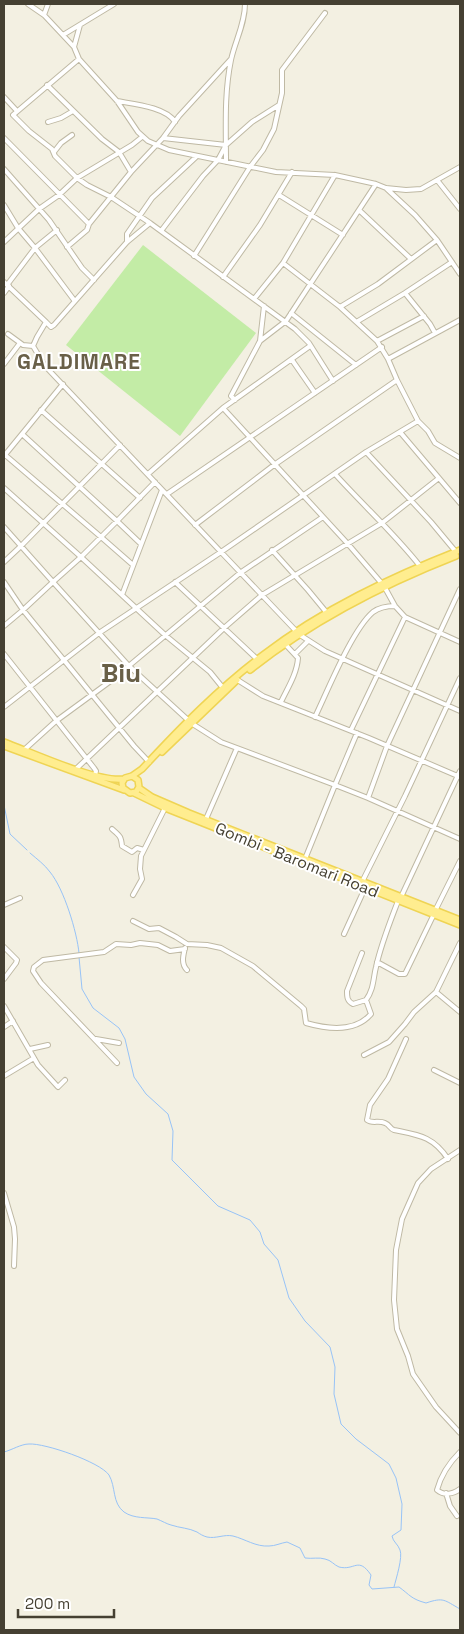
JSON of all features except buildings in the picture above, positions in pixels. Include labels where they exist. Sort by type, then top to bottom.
[{"type":"main road","points":[[4,742],[95,776],[124,780],[149,762],[257,660],[326,613],[420,566],[459,552]]},
{"type":"main road","points":[[4,746],[128,793],[134,793],[139,788],[142,774],[147,768],[223,688],[298,633],[383,585],[459,552]]},
{"type":"main road","points":[[132,776],[139,782]]},
{"type":"main road","points":[[124,780],[122,785],[124,790]]},
{"type":"main road","name":"Gombi - Baromari Road","points":[[139,788],[152,797],[365,888],[399,899]]},
{"type":"main road","name":"Gombi - Baromari Road","points":[[134,793],[165,808],[362,882],[460,925]]},
{"type":"main road","name":"Gombi - Baromari Road","points":[[434,913],[460,920]]},
{"type":"street","points":[[28,4],[44,15],[74,47],[79,59],[117,101],[142,137],[155,145],[196,157],[276,172],[335,175],[386,188],[406,190],[421,188],[460,167]]},
{"type":"street","points":[[44,15],[48,4]]},
{"type":"street","points":[[63,35],[114,4]]},
{"type":"street","points":[[226,162],[225,97],[231,59],[245,15],[245,4]]},
{"type":"street","points":[[194,256],[250,166],[263,150],[274,129],[282,93],[282,70],[286,61],[297,52],[325,13]]},
{"type":"street","points":[[74,47],[80,25]]},
{"type":"street","points":[[79,59],[13,115],[29,131],[52,149],[77,178],[87,185],[111,196],[139,215],[306,338],[333,381]]},
{"type":"street","points":[[67,247],[87,230],[131,172],[231,59]]},
{"type":"street","points":[[47,85],[107,144],[119,152],[131,172]]},
{"type":"street","points":[[4,97],[17,111]]},
{"type":"street","points":[[117,101],[168,114],[175,122]]},
{"type":"street","points":[[161,231],[203,176],[218,160],[226,144],[252,122],[279,106]]},
{"type":"street","points":[[48,122],[61,118],[73,111]]},
{"type":"street","points":[[54,152],[72,135]]},
{"type":"street","points":[[4,242],[39,209],[59,195],[77,178],[142,137]]},
{"type":"street","points":[[4,138],[90,224]]},
{"type":"street","points":[[162,138],[226,144]]},
{"type":"street","points":[[127,242],[126,234],[152,198],[196,157]]},
{"type":"street","points":[[4,169],[57,230],[82,268],[94,280]]},
{"type":"street","points":[[223,277],[260,225],[292,172]]},
{"type":"street","points":[[254,298],[283,263],[335,175]]},
{"type":"street","points":[[437,180],[460,209]]},
{"type":"street","points":[[260,341],[286,322],[376,184]]},
{"type":"street","points":[[386,188],[415,215],[437,240],[460,274]]},
{"type":"street","points":[[279,195],[343,235]]},
{"type":"street","points":[[4,205],[18,228],[74,300]]},
{"type":"street","points":[[359,210],[411,259]]},
{"type":"street","points":[[7,284],[51,327],[127,242],[150,223]]},
{"type":"street","points":[[4,293],[7,284],[35,248],[57,230]]},
{"type":"street","points":[[340,307],[378,284],[437,240]]},
{"type":"street","points":[[358,321],[405,294],[452,262]]},
{"type":"street","points":[[283,263],[358,321],[377,341],[388,358],[418,421],[428,431],[435,443],[460,458]]},
{"type":"street","points":[[405,294],[424,316],[435,333]]},
{"type":"street","points":[[235,400],[231,396],[260,341],[264,306]]},
{"type":"street","points":[[291,313],[356,365]]},
{"type":"street","points":[[377,341],[424,316]]},
{"type":"street","points":[[388,358],[460,320]]},
{"type":"street","points":[[46,322],[36,337],[33,346],[45,366],[298,633],[325,651],[460,710]]},
{"type":"street","points":[[8,334],[22,345],[33,346]]},
{"type":"street","points":[[4,364],[20,343]]},
{"type":"street","points":[[148,474],[223,408],[310,346]]},
{"type":"street","points":[[167,494],[382,347]]},
{"type":"street","points":[[292,360],[315,393]]},
{"type":"street","points":[[195,525],[274,466],[397,380]]},
{"type":"street","points":[[63,384],[4,455],[133,565]]},
{"type":"street","points":[[223,408],[274,466],[348,544],[383,585],[395,606],[405,617],[460,642]]},
{"type":"street","points":[[41,410],[140,498]]},
{"type":"street","points":[[4,707],[99,633],[366,452],[418,421]]},
{"type":"street","points":[[400,432],[460,503]]},
{"type":"street","points":[[22,434],[141,544]]},
{"type":"street","points":[[4,562],[22,546],[120,444]]},
{"type":"street","points":[[366,452],[459,552]]},
{"type":"street","points":[[335,474],[404,546],[420,566]]},
{"type":"street","points":[[76,769],[224,628],[262,596],[382,523],[439,478]]},
{"type":"street","points":[[4,626],[81,557],[156,482]]},
{"type":"street","points":[[4,488],[138,608],[165,635],[210,672],[223,688]]},
{"type":"street","points":[[122,595],[162,490]]},
{"type":"street","points":[[24,750],[56,721],[129,666],[240,573],[323,517]]},
{"type":"street","points":[[4,527],[129,666],[190,722],[206,734],[237,748],[368,798],[460,839]]},
{"type":"street","points":[[272,550],[326,613]]},
{"type":"street","points":[[4,582],[23,610],[149,762]]},
{"type":"street","points":[[175,582],[257,660]]},
{"type":"street","points":[[368,798],[387,746],[460,589]]},
{"type":"street","points":[[315,716],[362,624],[372,613],[384,606],[395,606]]},
{"type":"street","points":[[351,730],[405,617]]},
{"type":"street","points":[[295,654],[308,641]]},
{"type":"street","points":[[280,702],[298,663],[298,658],[285,644]]},
{"type":"street","points":[[4,654],[96,770],[95,776]]},
{"type":"street","points":[[362,882],[460,678]]},
{"type":"street","points":[[236,679],[263,696],[351,730],[459,776]]},
{"type":"street","points":[[305,859],[358,733]]},
{"type":"street","points":[[206,819],[237,748]]},
{"type":"street","points":[[362,953],[347,991],[348,1000],[352,1004],[366,1000],[372,991],[384,937],[399,899],[460,771]]},
{"type":"street","points":[[133,895],[142,879],[140,862],[144,850],[165,808]]},
{"type":"street","points":[[112,829],[122,839],[122,846],[130,852],[137,848],[144,850]]},
{"type":"street","points":[[377,962],[399,974],[405,974],[460,861]]},
{"type":"street","points":[[344,934],[365,888]]},
{"type":"street","points":[[4,905],[20,898]]},
{"type":"street","points":[[133,921],[149,929],[159,928],[187,944],[221,948],[253,966],[304,1009],[306,1022],[310,1024],[341,1028],[354,1025],[371,1014],[366,1000]]},
{"type":"street","points":[[117,1062],[41,982],[33,971],[34,967],[43,960],[104,952],[116,944],[131,945],[140,943],[158,945],[170,952],[184,949]]},
{"type":"street","points":[[187,944],[184,949],[183,960],[187,970]]},
{"type":"street","points":[[364,1055],[389,1042],[414,1012],[436,992],[460,944]]},
{"type":"street","points":[[4,948],[17,960],[4,979]]},
{"type":"street","points":[[436,992],[460,1012]]},
{"type":"street","points":[[4,1006],[41,1069],[58,1087],[65,1080]]},
{"type":"street","points":[[4,1028],[13,1021]]},
{"type":"street","points":[[96,1039],[119,1043]]},
{"type":"street","points":[[406,1039],[388,1079],[370,1104],[366,1120],[368,1122],[384,1122],[392,1130],[423,1136],[438,1147],[448,1159]]},
{"type":"street","points":[[30,1049],[48,1045]]},
{"type":"street","points":[[4,1076],[34,1058]]},
{"type":"street","points":[[434,1070],[460,1083]]},
{"type":"street","points":[[460,1150],[431,1169],[418,1182],[402,1219],[396,1250],[395,1314],[397,1329],[416,1381],[436,1407],[460,1433]]},
{"type":"street","points":[[4,1193],[16,1239],[14,1266]]},
{"type":"street","points":[[460,1452],[452,1460],[437,1490],[452,1494],[460,1489]]},
{"type":"street","points":[[446,1493],[450,1506],[459,1517]]},
{"type":"street","points":[[447,1508],[459,1517]]},
{"type":"green space","points":[[143,245],[256,333],[180,436],[66,345]]},
{"type":"waterway","points":[[4,805],[10,834],[27,850]]},
{"type":"waterway","points":[[30,853],[48,869],[60,889],[73,923],[79,953]]},
{"type":"waterway","points":[[79,957],[82,989],[93,1008],[119,1028],[125,1039],[134,1077],[146,1094],[168,1114],[173,1131],[172,1160],[218,1206],[250,1220],[260,1232],[264,1244],[278,1260],[289,1298],[305,1321],[330,1347],[335,1367],[334,1394],[341,1424],[356,1439],[389,1464],[396,1478],[402,1504],[401,1530],[392,1536],[401,1553],[394,1587]]},
{"type":"waterway","points":[[4,1452],[29,1444],[72,1454],[104,1470],[109,1475],[116,1500],[120,1508],[128,1514],[136,1517],[157,1519],[169,1525],[194,1531],[207,1537],[233,1536],[264,1546],[274,1546],[287,1542],[300,1548],[305,1558],[320,1558],[344,1568],[363,1566],[371,1575],[369,1585],[372,1589],[399,1587],[417,1600],[426,1603],[444,1600],[460,1609]]},
{"type":"district","name":"GALDIMARE","points":[[79,361]]},
{"type":"district","name":"Biu","points":[[121,673]]}]
